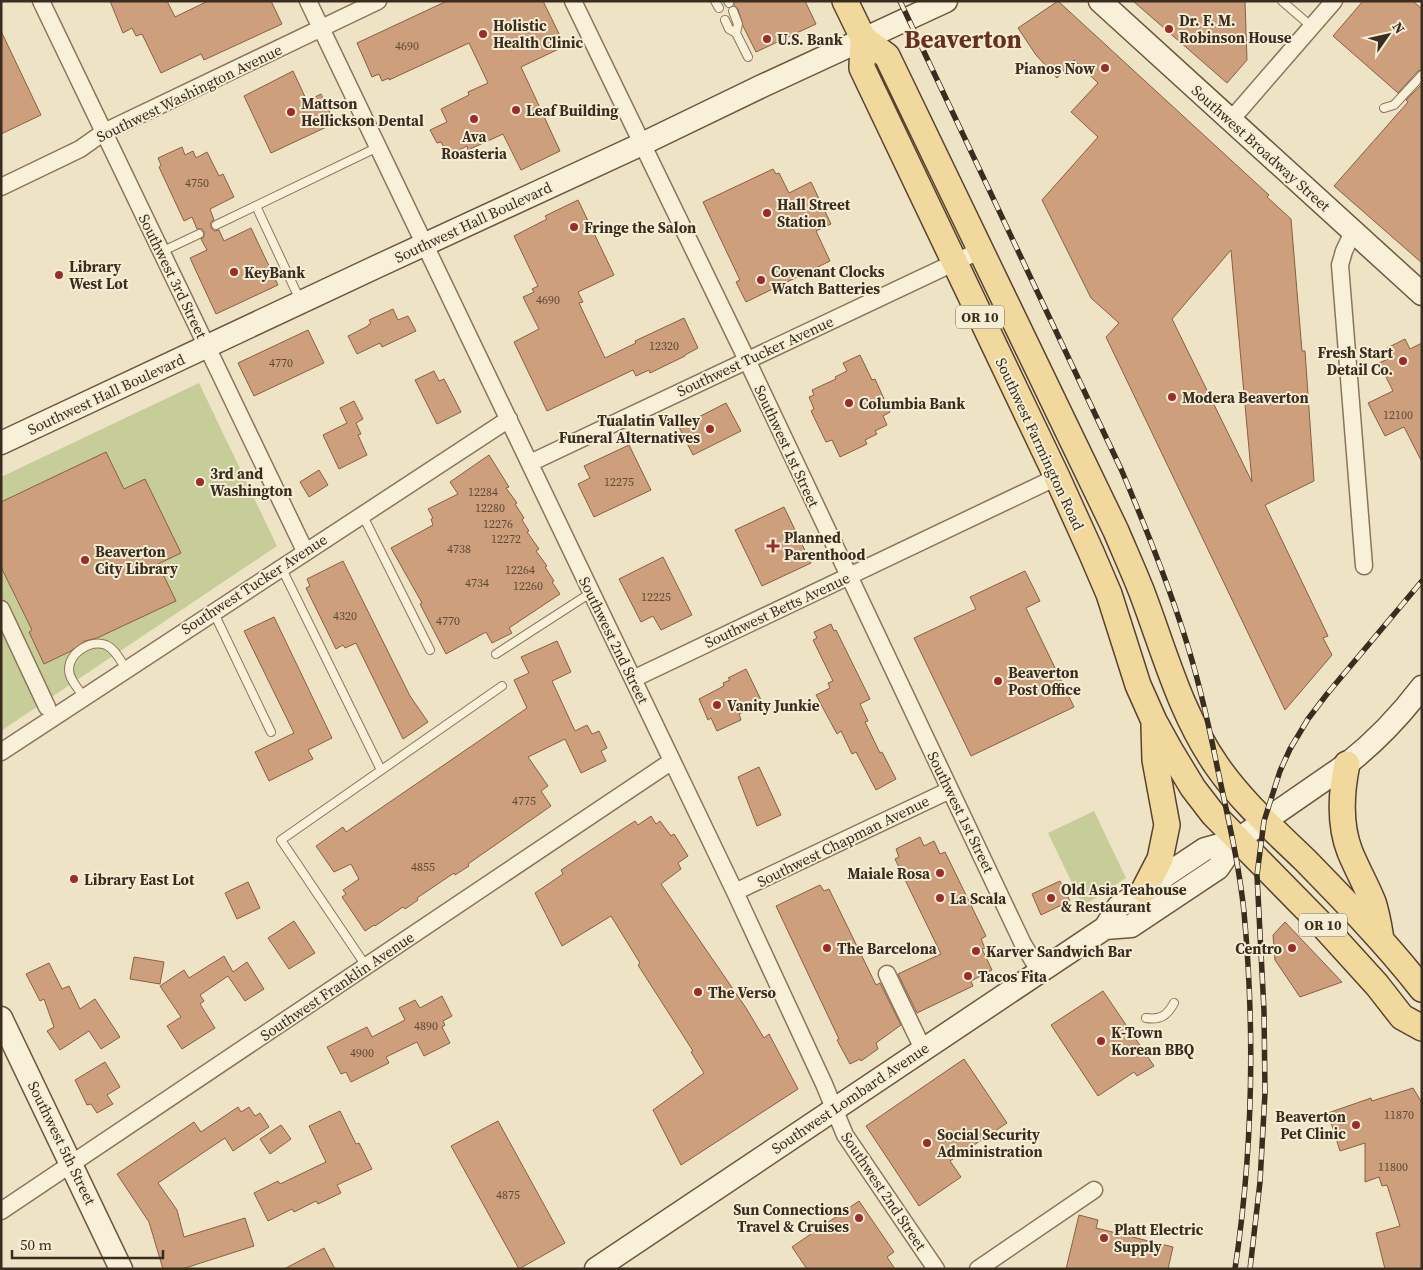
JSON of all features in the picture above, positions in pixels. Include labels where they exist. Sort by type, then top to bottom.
[{"type":"main road","name":"Southwest Farmington Road","points":[[845,1],[863,38],[887,56],[1116,531],[1140,589],[1182,704],[1199,738],[1230,783],[1264,821]]},
{"type":"main road","name":"Southwest Farmington Road","points":[[863,38],[862,68],[1057,477],[1109,594],[1138,685],[1154,722],[1193,788],[1213,814],[1238,840]]},
{"type":"main road","points":[[1144,890],[1160,859],[1167,826],[1155,760],[1154,722]]},
{"type":"main road","points":[[1347,764],[1342,785],[1341,806],[1344,829],[1350,850],[1373,904],[1382,940]]},
{"type":"main road","name":"OR 10","points":[[1264,821],[1353,909],[1382,940],[1422,989]]},
{"type":"main road","name":"OR 10","points":[[1238,840],[1327,930],[1377,985],[1402,1017],[1422,1028]]},
{"type":"street","name":"Southwest 3rd Street","points":[[41,1],[305,551]]},
{"type":"street","name":"Southwest 2nd Street","points":[[308,1],[735,892],[845,1135],[936,1269]]},
{"type":"street","name":"Southwest Washington Avenue","points":[[1,187],[80,149],[104,132],[378,1]]},
{"type":"street","name":"Southwest 1st Street","points":[[573,1],[747,360],[1023,944],[1040,972]]},
{"type":"street","name":"Southwest Hall Boulevard","points":[[1,443],[642,144],[863,38],[946,1]]},
{"type":"street","name":"Southwest Broadway Street","points":[[1100,1],[1422,294]]},
{"type":"street","points":[[1230,121],[1334,1]]},
{"type":"street","points":[[1353,232],[1344,250],[1340,265],[1364,566]]},
{"type":"street","name":"Southwest Tucker Avenue","points":[[530,463],[981,250]]},
{"type":"street","name":"Southwest Tucker Avenue","points":[[1,752],[213,611],[509,419]]},
{"type":"street","name":"Southwest Betts Avenue","points":[[633,679],[1057,477]]},
{"type":"street","points":[[1,609],[47,707]]},
{"type":"street","name":"Southwest Lombard Avenue","points":[[1105,928],[1131,926],[1218,868],[1238,840],[1347,764],[1378,738],[1422,687]]},
{"type":"street","name":"Southwest Franklin Avenue","points":[[1,1211],[672,761]]},
{"type":"street","name":"Southwest Chapman Avenue","points":[[735,892],[950,790]]},
{"type":"street","name":"Southwest Lombard Avenue","points":[[611,1265],[834,1109],[1105,928],[1118,907],[1205,849],[1238,840]]},
{"type":"street","points":[[887,974],[923,1049]]},
{"type":"street","name":"Southwest 5th Street","points":[[1,1018],[122,1269]]},
{"type":"street","points":[[978,1269],[1094,1190]]},
{"type":"lane","points":[[1282,1],[1312,27]]},
{"type":"lane","points":[[730,5],[738,24],[736,33]]},
{"type":"lane","points":[[725,20],[728,29],[736,33],[748,57]]},
{"type":"lane","points":[[1384,108],[1394,106],[1422,75]]},
{"type":"lane","points":[[216,225],[378,147]]},
{"type":"lane","points":[[256,206],[301,302]]},
{"type":"lane","points":[[161,252],[199,234]]},
{"type":"lane","points":[[362,514],[430,650]]},
{"type":"lane","points":[[281,567],[381,770]]},
{"type":"lane","points":[[496,654],[592,592]]},
{"type":"lane","points":[[213,611],[271,732]]},
{"type":"lane","points":[[84,697],[72,680],[69,671],[71,660],[77,652],[86,646],[96,644],[107,645],[126,669]]},
{"type":"lane","points":[[366,966],[281,840],[502,686]]},
{"type":"lane","points":[[1146,1018],[1155,1019],[1162,1017],[1170,1010],[1174,1003]]},
{"type":"green space","points":[[199,383],[277,546],[1,731],[1,477]]},
{"type":"green space","points":[[1094,811],[1126,878],[1083,906],[1048,833]]},
{"type":"building","points":[[110,1],[167,1],[175,17],[208,1],[271,1],[282,24],[204,60],[201,54],[161,73],[142,34],[136,36],[132,28],[123,33]]},
{"type":"building","points":[[447,1],[543,1],[565,46],[521,67],[560,151],[521,170],[503,134],[468,150],[467,146],[448,156],[441,142],[437,143],[430,130],[447,122],[441,109],[469,95],[468,92],[488,83],[469,43],[389,80],[389,78],[382,81],[379,74],[372,77],[357,43]]},
{"type":"building","name":"U.S. Bank","points":[[734,1],[805,1],[816,24],[756,52],[743,26],[738,9],[734,6]]},
{"type":"building","name":"Modera Beaverton","points":[[1058,1],[1269,195],[1267,197],[1291,219],[1302,351],[1305,351],[1314,481],[1265,505],[1328,636],[1323,638],[1332,655],[1285,710],[1106,337],[1119,323],[1091,298],[1042,200],[1098,137],[1071,112],[1098,83],[1074,60],[1057,78],[1036,55],[1018,28]],"holes":[[[1231,250],[1252,482],[1172,319]]]},
{"type":"building","points":[[1133,1],[1245,1],[1247,60],[1227,83]]},
{"type":"building","points":[[1363,1],[1413,1],[1422,9],[1422,70],[1418,71],[1398,93],[1333,36]]},
{"type":"building","points":[[1,31],[41,115],[1,134]]},
{"type":"building","name":"Mattson Hellickson Dental","points":[[293,71],[307,101],[321,94],[335,123],[271,153],[244,96]]},
{"type":"building","points":[[1422,84],[1422,263],[1334,186],[1408,102],[1406,100]]},
{"type":"building","points":[[182,147],[185,155],[193,151],[196,158],[207,152],[219,176],[223,174],[234,197],[210,209],[214,220],[211,222],[211,228],[215,231],[219,230],[224,241],[251,228],[278,285],[216,314],[190,258],[207,250],[201,239],[204,237],[204,232],[202,229],[197,229],[192,217],[184,221],[159,167],[161,165],[158,158]]},
{"type":"building","name":"Hall Street Station","points":[[773,169],[776,174],[779,173],[789,193],[811,182],[831,224],[816,231],[830,261],[746,302],[736,282],[740,280],[703,202]]},
{"type":"building","points":[[578,200],[614,275],[578,292],[583,302],[579,303],[605,358],[636,343],[635,341],[684,318],[698,348],[650,373],[649,370],[636,376],[633,370],[547,411],[514,342],[539,329],[523,297],[534,292],[532,289],[538,286],[514,236],[547,219],[545,216]]},
{"type":"building","points":[[393,309],[398,320],[408,316],[416,331],[382,347],[380,343],[357,354],[348,336],[368,326],[371,323],[369,320]]},
{"type":"building","points":[[308,330],[324,363],[254,396],[238,363]]},
{"type":"building","points":[[1405,339],[1410,349],[1422,343],[1422,462],[1404,427],[1385,436],[1368,403],[1393,391],[1379,363],[1390,358],[1385,349]]},
{"type":"building","name":"Columbia Bank","points":[[860,355],[872,380],[875,379],[890,412],[883,416],[887,425],[875,431],[877,434],[865,440],[867,444],[840,457],[832,440],[826,442],[811,411],[814,409],[809,397],[814,395],[812,390],[836,379],[835,377],[847,371],[843,363]]},
{"type":"building","points":[[434,371],[439,381],[444,379],[461,412],[437,424],[415,380]]},
{"type":"building","points":[[354,401],[363,419],[356,423],[361,434],[358,435],[367,455],[339,469],[323,435],[347,423],[340,408]]},
{"type":"building","name":"Tualatin Valley Funeral Alternatives","points":[[726,403],[741,431],[693,455],[679,427]]},
{"type":"building","points":[[629,445],[651,490],[594,517],[578,484],[590,478],[584,466]]},
{"type":"building","name":"Beaverton City Library","points":[[106,452],[124,489],[145,479],[181,553],[158,564],[176,601],[97,638],[85,641],[71,651],[44,664],[29,632],[32,630],[1,567],[1,502]]},
{"type":"building","points":[[489,455],[509,487],[506,488],[517,503],[515,504],[524,518],[522,520],[529,531],[527,532],[539,549],[536,551],[547,566],[545,567],[560,594],[509,628],[512,633],[492,643],[486,632],[446,654],[420,604],[422,603],[391,548],[433,525],[431,519],[433,518],[428,509],[458,494],[450,482]]},
{"type":"building","points":[[319,470],[328,485],[309,497],[300,482]]},
{"type":"building","name":"Planned Parenthood","points":[[784,507],[811,563],[762,586],[735,530]]},
{"type":"building","points":[[663,557],[692,615],[661,630],[653,616],[641,622],[619,579]]},
{"type":"building","points":[[343,561],[410,696],[428,722],[403,739],[356,643],[345,648],[343,645],[336,649],[306,588],[310,586],[307,579]]},
{"type":"building","name":"Beaverton Post Office","points":[[1025,571],[1040,601],[1026,608],[1074,707],[971,756],[914,638],[976,609],[970,597]]},
{"type":"building","points":[[274,617],[332,738],[308,750],[313,759],[269,781],[255,752],[294,733],[244,631]]},
{"type":"building","points":[[831,624],[834,631],[836,630],[870,699],[860,704],[868,721],[865,722],[880,753],[882,752],[896,779],[876,790],[856,752],[852,754],[841,731],[837,734],[816,695],[830,688],[828,683],[833,681],[813,640],[817,638],[814,632]]},
{"type":"building","points":[[557,641],[571,672],[552,681],[575,731],[587,725],[592,734],[599,731],[607,748],[601,751],[606,761],[581,773],[565,739],[528,757],[548,786],[541,791],[551,806],[468,864],[469,866],[455,875],[454,873],[417,898],[418,900],[405,909],[403,907],[365,931],[342,897],[346,894],[343,890],[359,879],[351,864],[334,872],[316,846],[343,827],[346,832],[527,708],[514,680],[529,673],[521,657]]},
{"type":"building","points":[[746,669],[762,702],[739,714],[741,720],[717,731],[711,718],[708,720],[699,699],[724,686],[723,683],[730,680],[728,678]]},
{"type":"building","points":[[759,767],[781,815],[757,826],[738,777]]},
{"type":"building","name":"The Verso","points":[[651,816],[656,824],[660,821],[671,836],[674,834],[688,856],[678,863],[681,869],[661,884],[746,1008],[764,1038],[769,1034],[798,1089],[681,1165],[653,1110],[704,1073],[691,1052],[693,1051],[638,965],[640,963],[611,916],[562,946],[535,893],[563,874],[561,870],[591,850],[635,821],[638,825]]},
{"type":"building","name":"La Scala","points":[[920,837],[924,846],[934,841],[940,854],[945,852],[986,936],[981,939],[985,948],[982,949],[992,970],[971,981],[973,986],[917,1013],[898,974],[941,954],[895,859],[899,857],[896,849]]},
{"type":"building","name":"Old Asia Teahouse & Restaurant","points":[[1060,881],[1070,901],[1041,915],[1032,894]]},
{"type":"building","points":[[248,882],[260,908],[237,919],[225,893]]},
{"type":"building","name":"The Barcelona","points":[[820,885],[824,891],[829,889],[876,985],[880,983],[901,1025],[876,1043],[878,1049],[861,1061],[860,1059],[850,1064],[837,1040],[839,1039],[776,906]]},
{"type":"building","points":[[294,921],[315,953],[289,969],[268,938]]},
{"type":"building","name":"Centro","points":[[1285,922],[1342,982],[1300,997],[1275,960],[1273,935]]},
{"type":"building","points":[[224,956],[233,972],[247,962],[264,989],[245,1001],[228,976],[200,995],[204,1001],[200,1004],[215,1028],[182,1049],[167,1026],[181,1017],[160,986],[184,970],[189,978]]},
{"type":"building","points":[[134,957],[164,962],[160,984],[130,979]]},
{"type":"building","points":[[49,963],[62,989],[69,986],[80,1009],[95,999],[120,1037],[101,1049],[89,1031],[60,1050],[47,1031],[54,1027],[44,999],[40,1001],[26,974]]},
{"type":"building","name":"K-Town Korean BBQ","points":[[1103,991],[1154,1066],[1137,1076],[1134,1072],[1098,1096],[1051,1025]]},
{"type":"building","points":[[442,996],[452,1016],[443,1021],[445,1025],[442,1027],[450,1043],[424,1056],[417,1042],[386,1057],[389,1063],[351,1082],[346,1072],[341,1074],[327,1047],[367,1027],[372,1037],[405,1020],[399,1008],[415,1000],[420,1008]]},
{"type":"building","name":"Social Security Administration","points":[[964,1059],[1007,1123],[950,1161],[961,1177],[919,1206],[866,1126]]},
{"type":"building","points":[[105,1062],[120,1087],[107,1095],[113,1104],[97,1113],[91,1104],[87,1105],[75,1080]]},
{"type":"building","points":[[1413,1088],[1422,1103],[1422,1269],[1385,1269],[1376,1233],[1400,1226],[1387,1185],[1382,1186],[1379,1177],[1365,1182],[1365,1143],[1340,1151],[1328,1113],[1371,1098],[1372,1101]]},
{"type":"building","points":[[238,1107],[241,1112],[249,1107],[255,1116],[260,1113],[269,1127],[233,1151],[225,1138],[158,1183],[177,1210],[184,1237],[245,1218],[254,1246],[182,1269],[163,1269],[149,1222],[117,1174],[194,1122],[201,1132]]},
{"type":"building","points":[[340,1111],[356,1144],[359,1143],[372,1169],[337,1185],[341,1193],[318,1204],[316,1201],[294,1212],[292,1209],[268,1221],[254,1193],[278,1181],[280,1184],[326,1162],[309,1126]]},
{"type":"building","points":[[498,1121],[565,1243],[519,1269],[451,1146]]},
{"type":"building","points":[[281,1125],[291,1139],[270,1154],[260,1139]]},
{"type":"building","points":[[859,1201],[894,1252],[887,1257],[895,1269],[807,1269],[792,1247]]},
{"type":"building","name":"Platt Electric Supply","points":[[1079,1215],[1098,1220],[1096,1228],[1173,1247],[1168,1269],[1066,1269]]},
{"type":"building","points":[[324,1248],[335,1269],[284,1269]]},
{"type":"railway","points":[[900,1],[1121,469],[1170,592],[1198,683],[1236,857],[1242,894],[1248,957],[1251,1046],[1249,1135],[1246,1180],[1235,1269]]},
{"type":"railway","points":[[1250,1269],[1260,1182],[1265,1093],[1264,1011],[1257,875],[1264,821],[1280,771],[1290,749],[1308,719],[1422,581]]},
{"type":"place","name":"Dr. F. M. Robinson House","points":[[1169,29]]},
{"type":"place","name":"Holistic Health Clinic","points":[[483,34]]},
{"type":"place","name":"U.S. Bank","points":[[767,39]]},
{"type":"place","name":"Pianos Now","points":[[1105,68]]},
{"type":"place","name":"Leaf Building","points":[[516,110]]},
{"type":"place","name":"Mattson Hellickson Dental","points":[[291,112]]},
{"type":"place","name":"Ava Roasteria","points":[[474,119]]},
{"type":"place","name":"Hall Street Station","points":[[767,213]]},
{"type":"place","name":"Fringe the Salon","points":[[574,227]]},
{"type":"place","name":"KeyBank","points":[[234,272]]},
{"type":"place","name":"Library West Lot","points":[[59,275]]},
{"type":"place","name":"Covenant Clocks Watch Batteries","points":[[761,280]]},
{"type":"place","name":"Fresh Start Detail Co.","points":[[1403,361]]},
{"type":"place","name":"Modera Beaverton","points":[[1172,397]]},
{"type":"place","name":"Columbia Bank","points":[[849,403]]},
{"type":"place","name":"Tualatin Valley Funeral Alternatives","points":[[710,429]]},
{"type":"place","name":"3rd and Washington","points":[[200,482]]},
{"type":"place","name":"Planned Parenthood","points":[[773,546]]},
{"type":"place","name":"Beaverton City Library","points":[[85,560]]},
{"type":"place","name":"Beaverton Post Office","points":[[998,681]]},
{"type":"place","name":"Vanity Junkie","points":[[717,705]]},
{"type":"place","name":"Maiale Rosa","points":[[940,873]]},
{"type":"place","name":"Library East Lot","points":[[74,879]]},
{"type":"place","name":"La Scala","points":[[940,898]]},
{"type":"place","name":"Old Asia Teahouse & Restaurant","points":[[1051,898]]},
{"type":"place","name":"The Barcelona","points":[[827,948]]},
{"type":"place","name":"Centro","points":[[1292,948]]},
{"type":"place","name":"Karver Sandwich Bar","points":[[976,951]]},
{"type":"place","name":"Tacos Fita","points":[[968,976]]},
{"type":"place","name":"The Verso","points":[[698,992]]},
{"type":"place","name":"K-Town Korean BBQ","points":[[1101,1041]]},
{"type":"place","name":"Beaverton Pet Clinic","points":[[1356,1125]]},
{"type":"place","name":"Social Security Administration","points":[[927,1143]]},
{"type":"place","name":"Sun Connections Travel & Cruises","points":[[859,1218]]},
{"type":"place","name":"Platt Electric Supply","points":[[1104,1238]]},
{"type":"district","name":"Beaverton","points":[[963,39]]}]
